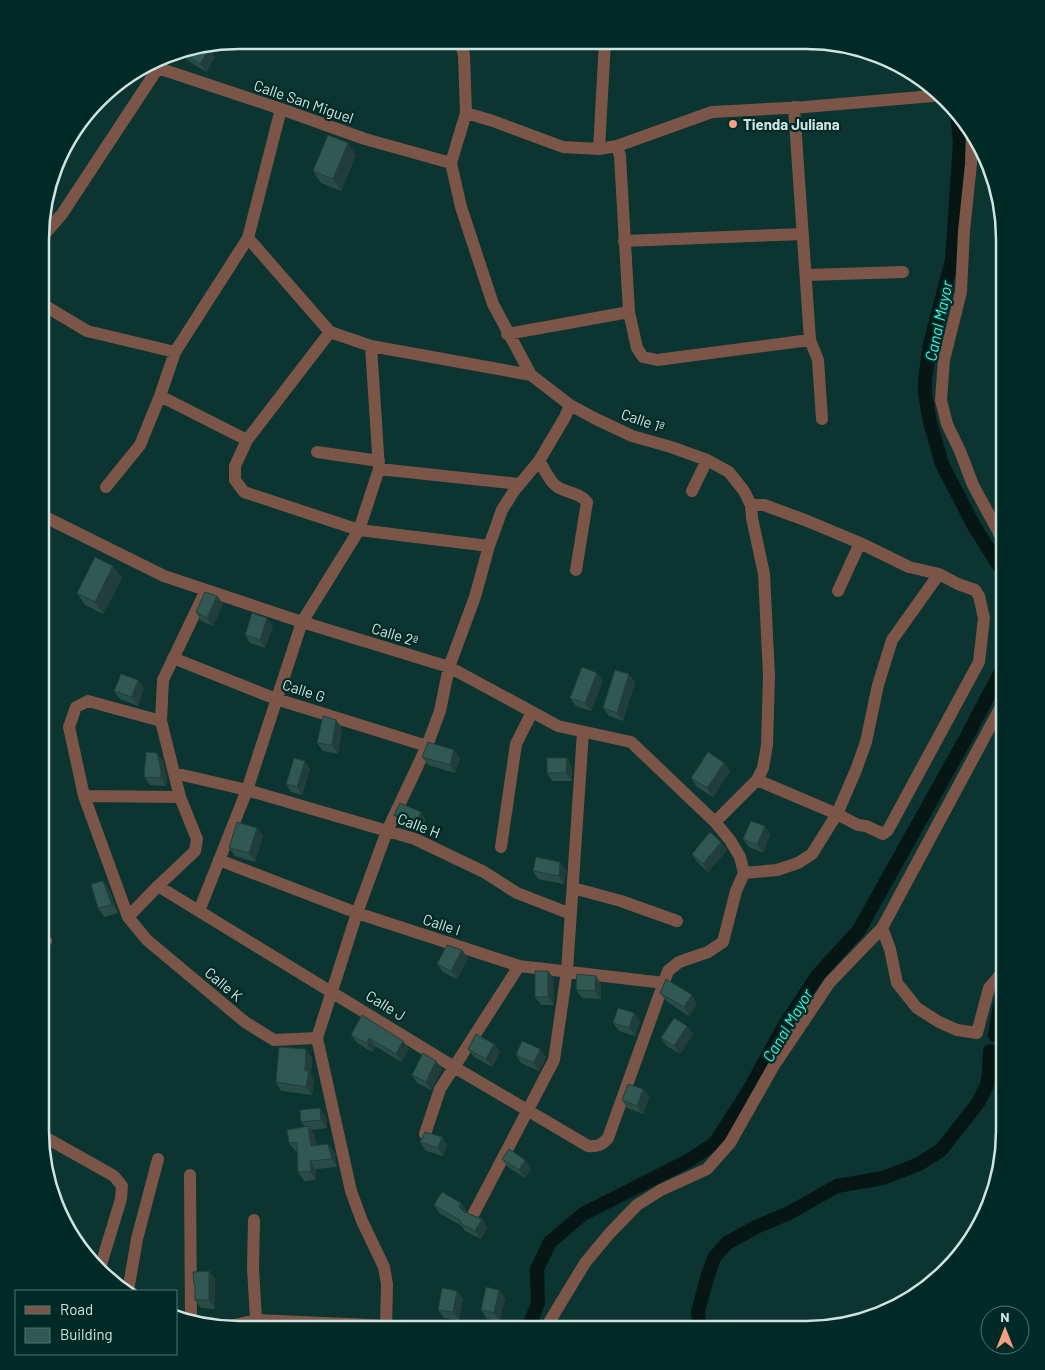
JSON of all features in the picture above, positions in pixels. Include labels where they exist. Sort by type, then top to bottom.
[{"type":"street","name":"Calle 1ª","points":[[462,49],[466,114],[451,163],[461,207],[493,304],[531,375],[570,405],[632,436],[708,460],[728,472],[744,491],[751,505],[764,574],[769,676],[767,744],[763,768],[757,780],[715,822]]},
{"type":"street","points":[[599,149],[605,49]]},
{"type":"street","name":"Calle San Miguel","points":[[155,68],[281,109],[365,140],[451,163]]},
{"type":"street","points":[[49,229],[62,214],[152,69]]},
{"type":"street","points":[[466,114],[493,121],[563,147],[599,149],[617,146],[712,112],[932,96]]},
{"type":"street","points":[[794,107],[810,340],[818,360],[822,419]]},
{"type":"street","points":[[106,487],[140,445],[175,352],[248,238],[281,109]]},
{"type":"street","points":[[972,145],[961,292],[944,360],[940,400],[947,424],[960,451],[972,485],[996,528]]},
{"type":"street","points":[[617,146],[620,156],[629,312],[638,348],[644,357],[657,360],[810,340]]},
{"type":"street","points":[[624,241],[803,234]]},
{"type":"street","points":[[248,238],[330,332],[371,346],[531,375]]},
{"type":"street","points":[[807,275],[903,272]]},
{"type":"street","points":[[49,308],[87,331],[175,352]]},
{"type":"street","points":[[508,334],[629,312]]},
{"type":"street","points":[[330,332],[247,440],[235,466],[235,480],[244,492],[359,530],[489,546]]},
{"type":"street","points":[[200,911],[247,790],[302,622],[359,530],[379,465],[371,346]]},
{"type":"street","points":[[160,396],[247,440]]},
{"type":"street","points":[[386,1321],[387,1284],[384,1267],[362,1221],[351,1191],[317,1038],[357,913],[387,830],[427,746],[440,711],[449,667],[475,597],[489,546],[502,510],[519,484],[539,461],[570,405]]},
{"type":"street","points":[[317,452],[379,465],[519,484]]},
{"type":"street","points":[[692,491],[708,460]]},
{"type":"street","points":[[539,461],[554,484],[563,490],[583,497],[587,502],[576,570]]},
{"type":"street","points":[[751,505],[764,505],[779,510],[860,543],[909,567],[938,574],[975,590],[979,596],[984,618],[980,662],[888,830],[883,834],[866,826],[858,825],[837,814],[757,780]]},
{"type":"street","name":"Calle 2ª","points":[[49,519],[164,576],[302,622],[449,667],[558,726],[631,742],[715,822],[730,840],[740,857],[744,873]]},
{"type":"street","points":[[838,591],[860,543]]},
{"type":"street","points":[[664,983],[668,971],[679,962],[708,952],[723,942],[736,890],[744,873],[778,870],[798,863],[812,854],[837,814],[856,770],[866,742],[878,685],[892,640],[938,574]]},
{"type":"street","points":[[128,917],[195,851],[196,847],[196,836],[180,797],[162,722],[163,680],[206,590]]},
{"type":"street","name":"Calle G","points":[[173,658],[276,699],[427,746]]},
{"type":"street","name":"Calle K","points":[[162,722],[88,701],[76,707],[69,727],[84,796],[128,917],[147,940],[245,1022],[274,1040],[317,1038]]},
{"type":"street","points":[[501,847],[516,744],[532,712]]},
{"type":"street","points":[[550,1321],[585,1263],[637,1205],[661,1190],[707,1170],[730,1143],[773,1067],[830,982],[882,928],[996,716]]},
{"type":"street","points":[[474,1213],[554,1060],[567,971],[583,732]]},
{"type":"street","name":"Calle H","points":[[174,773],[247,790],[415,838],[484,872],[517,894],[571,914]]},
{"type":"street","points":[[84,796],[180,797]]},
{"type":"street","name":"Calle I","points":[[219,860],[357,913],[519,966],[664,983]]},
{"type":"street","name":"Calle J","points":[[158,886],[454,1067],[588,1146],[599,1145],[608,1138],[664,983]]},
{"type":"street","points":[[573,888],[621,901],[678,921]]},
{"type":"street","points":[[882,928],[890,950],[897,983],[917,1008],[939,1022],[957,1030],[977,1033],[989,988],[996,980]]},
{"type":"street","points":[[424,1134],[440,1089],[519,966]]},
{"type":"street","points":[[49,1139],[114,1176],[122,1186],[121,1199],[101,1263]]},
{"type":"street","points":[[129,1286],[137,1239],[158,1159]]},
{"type":"street","points":[[190,1175],[191,1315]]},
{"type":"street","points":[[254,1220],[253,1268],[256,1320]]},
{"type":"street","points":[[252,1321],[278,1321]]},
{"type":"building","points":[[208,51],[200,64],[187,56]]},
{"type":"building","points":[[328,135],[348,143],[333,179],[313,171]]},
{"type":"building","points":[[95,557],[113,566],[95,602],[77,593]]},
{"type":"building","points":[[205,592],[217,596],[207,618],[196,612]]},
{"type":"building","points":[[252,613],[267,618],[260,640],[245,635]]},
{"type":"building","points":[[582,667],[597,673],[585,703],[570,698]]},
{"type":"building","points":[[615,670],[629,674],[617,713],[603,708]]},
{"type":"building","points":[[121,674],[138,680],[132,697],[114,691]]},
{"type":"building","points":[[323,716],[336,720],[332,745],[317,743]]},
{"type":"building","points":[[428,742],[454,750],[450,765],[422,757]]},
{"type":"building","points":[[146,752],[157,753],[161,778],[144,777]]},
{"type":"building","points":[[708,752],[724,763],[707,788],[691,778]]},
{"type":"building","points":[[294,758],[305,761],[297,787],[286,784]]},
{"type":"building","points":[[547,758],[567,758],[566,773],[547,773]]},
{"type":"building","points":[[400,803],[421,812],[416,823],[394,815]]},
{"type":"building","points":[[751,821],[765,826],[757,845],[743,839]]},
{"type":"building","points":[[237,822],[257,828],[249,853],[229,848]]},
{"type":"building","points":[[710,832],[721,842],[703,864],[692,854]]},
{"type":"building","points":[[536,857],[560,862],[559,876],[533,871]]},
{"type":"building","points":[[103,881],[112,905],[98,908],[91,884]]},
{"type":"building","points":[[447,945],[462,950],[451,971],[437,964]]},
{"type":"building","points":[[535,971],[548,971],[548,997],[535,997]]},
{"type":"building","points":[[577,974],[596,976],[595,991],[576,990]]},
{"type":"building","points":[[666,979],[692,995],[684,1007],[660,993]]},
{"type":"building","points":[[618,1008],[634,1013],[629,1028],[613,1023]]},
{"type":"building","points":[[362,1015],[403,1041],[396,1054],[369,1038],[367,1043],[351,1035]]},
{"type":"building","points":[[674,1018],[687,1026],[674,1046],[661,1038]]},
{"type":"building","points":[[476,1034],[494,1044],[486,1059],[468,1049]]},
{"type":"building","points":[[522,1041],[540,1049],[534,1063],[516,1055]]},
{"type":"building","points":[[279,1047],[306,1049],[305,1071],[309,1071],[306,1087],[276,1082]]},
{"type":"building","points":[[423,1053],[436,1061],[426,1082],[412,1075]]},
{"type":"building","points":[[628,1084],[643,1089],[637,1106],[622,1100]]},
{"type":"building","points":[[320,1108],[321,1120],[301,1122],[300,1110]]},
{"type":"building","points":[[308,1126],[311,1146],[328,1144],[332,1159],[310,1161],[311,1172],[298,1172],[297,1142],[289,1143],[287,1130]]},
{"type":"building","points":[[425,1132],[442,1137],[438,1148],[420,1142]]},
{"type":"building","points":[[509,1149],[525,1160],[519,1170],[502,1159]]},
{"type":"building","points":[[442,1192],[461,1203],[459,1207],[464,1212],[482,1219],[475,1231],[434,1205]]},
{"type":"building","points":[[209,1271],[209,1300],[195,1300],[193,1272]]},
{"type":"building","points":[[486,1287],[499,1290],[494,1313],[481,1310]]},
{"type":"building","points":[[442,1288],[457,1291],[453,1312],[438,1310]]},
{"type":"waterway","name":"Canal Mayor","points":[[958,125],[960,143],[952,260],[930,344],[925,394],[930,422],[942,464],[974,526],[996,561]]},
{"type":"waterway","name":"Canal Mayor","points":[[531,1321],[538,1303],[537,1269],[550,1242],[583,1214],[688,1161],[715,1143],[748,1092],[783,1028],[817,976],[859,930],[996,681]]},
{"type":"waterway","points":[[995,1035],[996,1029]]},
{"type":"waterway","points":[[699,1321],[698,1312],[714,1258],[727,1243],[756,1227],[789,1213],[837,1186],[883,1178],[919,1164],[941,1150],[978,1103],[987,1085],[990,1051]]},
{"type":"place","name":"Tienda Juliana","points":[[733,124]]}]
